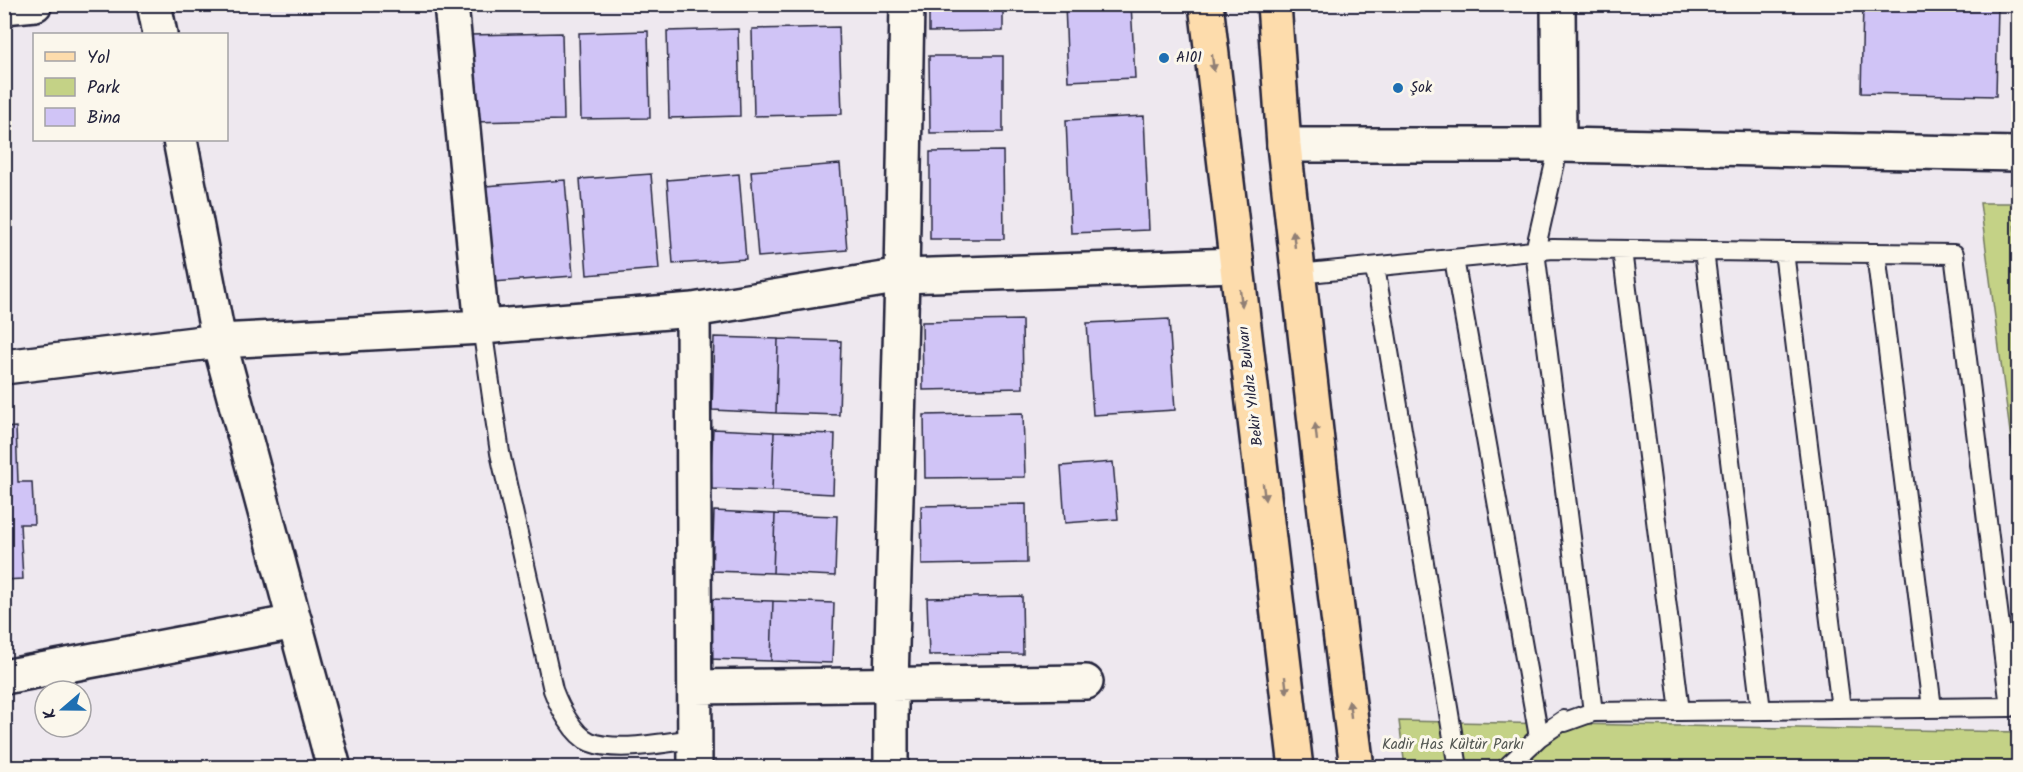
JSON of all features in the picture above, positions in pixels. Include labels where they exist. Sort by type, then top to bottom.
[{"type":"main road","name":"Bekir Yıldız Bulvarı","points":[[1206,4],[1296,768]]},
{"type":"main road","points":[[1274,4],[1284,145],[1298,274],[1357,768]]},
{"type":"street","points":[[4,7],[35,4]]},
{"type":"street","points":[[154,4],[160,33]]},
{"type":"street","points":[[451,4],[482,327]]},
{"type":"street","points":[[891,768],[907,4]]},
{"type":"street","points":[[1558,4],[1559,145]]},
{"type":"street","points":[[180,141],[219,341],[334,768]]},
{"type":"street","points":[[1284,145],[1559,145],[2014,154]]},
{"type":"street","points":[[4,367],[219,341],[482,327],[693,310],[902,276],[1237,265]]},
{"type":"street","points":[[693,310],[695,753]]},
{"type":"street","points":[[4,677],[295,622]]},
{"type":"street","points":[[695,687],[1086,682]]},
{"type":"lane","points":[[1559,145],[1535,251],[1593,712]]},
{"type":"lane","points":[[1298,274],[1553,249],[1954,254],[2010,707],[1593,712],[1565,722],[1564,720],[1539,737],[1506,768]]},
{"type":"lane","points":[[1622,250],[1680,711]]},
{"type":"lane","points":[[1704,251],[1761,710]]},
{"type":"lane","points":[[1784,252],[1841,709]]},
{"type":"lane","points":[[1875,253],[1932,708]]},
{"type":"lane","points":[[1454,259],[1539,737]]},
{"type":"lane","points":[[1375,267],[1458,768]]},
{"type":"lane","points":[[482,327],[500,453],[553,690],[559,705],[573,726],[588,741],[617,747],[695,753]]},
{"type":"path","points":[[2014,154],[2019,248]]},
{"type":"green space","points":[[1980,203],[2018,203],[2018,493]]},
{"type":"green space","name":"Kadir Has Kültür Parkı","points":[[1399,721],[2018,732],[2018,767],[1405,767]]},
{"type":"building","points":[[929,4],[1003,4],[1003,31],[929,32]]},
{"type":"building","points":[[1065,4],[1131,4],[1135,78],[1068,81]]},
{"type":"building","points":[[1863,4],[1998,4],[1996,96],[1861,93]]},
{"type":"building","points":[[839,27],[842,114],[754,116],[752,29]]},
{"type":"building","points":[[738,29],[740,116],[669,118],[667,31]]},
{"type":"building","points":[[648,31],[650,118],[581,119],[579,33]]},
{"type":"building","points":[[562,33],[564,120],[471,122],[469,35]]},
{"type":"building","points":[[929,56],[1003,56],[1003,132],[930,133]]},
{"type":"building","points":[[1144,116],[1149,230],[1071,233],[1066,120]]},
{"type":"building","points":[[1003,151],[1004,239],[930,239],[930,152]]},
{"type":"building","points":[[840,164],[847,250],[758,257],[751,171]]},
{"type":"building","points":[[651,174],[659,269],[587,275],[580,179]]},
{"type":"building","points":[[739,174],[746,259],[673,264],[667,180]]},
{"type":"building","points":[[565,180],[573,276],[493,282],[485,186]]},
{"type":"building","points":[[1169,319],[1175,410],[1093,415],[1087,323]]},
{"type":"building","points":[[1022,320],[1023,388],[923,390],[922,322]]},
{"type":"building","points":[[714,337],[778,339],[776,413],[712,410]]},
{"type":"building","points":[[778,339],[841,341],[839,415],[776,413]]},
{"type":"building","points":[[1023,413],[1025,477],[925,478],[924,415]]},
{"type":"building","points":[[16,427],[18,482],[32,482],[34,524],[20,524],[23,579],[4,580],[4,428]]},
{"type":"building","points":[[713,429],[774,432],[772,491],[710,489]]},
{"type":"building","points":[[774,432],[835,434],[833,494],[772,491]]},
{"type":"building","points":[[1113,462],[1118,519],[1065,523],[1061,466]]},
{"type":"building","points":[[1026,504],[1027,563],[922,565],[921,506]]},
{"type":"building","points":[[714,511],[775,514],[773,573],[712,571]]},
{"type":"building","points":[[775,514],[837,516],[835,576],[773,573]]},
{"type":"building","points":[[1022,596],[1023,654],[929,655],[927,598]]},
{"type":"building","points":[[711,599],[773,601],[771,661],[709,659]]},
{"type":"building","points":[[773,601],[834,603],[832,663],[771,661]]},
{"type":"place","name":"A101","points":[[1164,58]]},
{"type":"place","name":"Şok","points":[[1398,88]]}]
